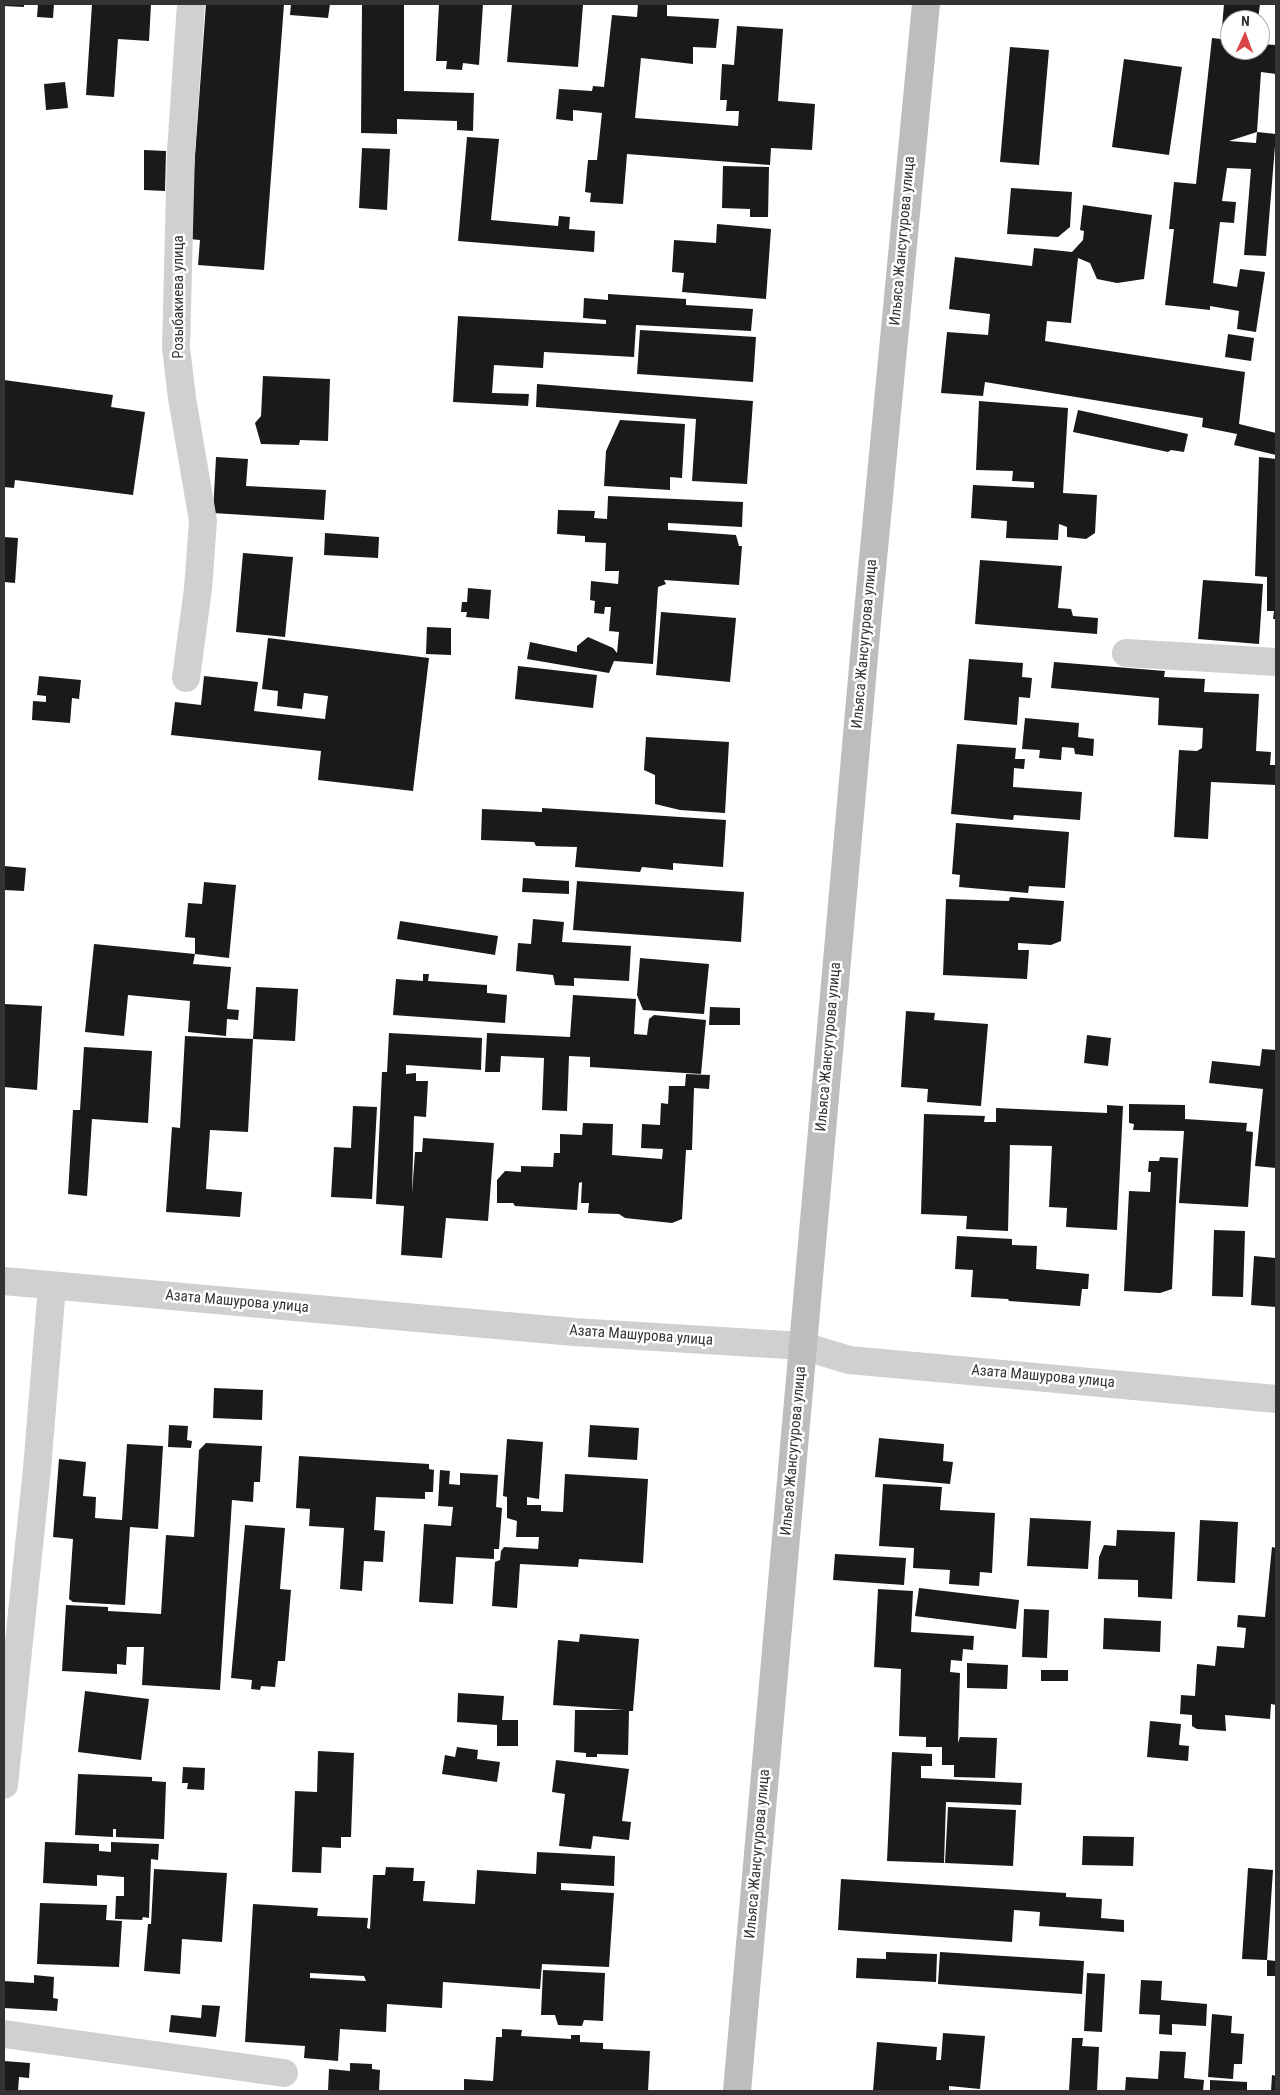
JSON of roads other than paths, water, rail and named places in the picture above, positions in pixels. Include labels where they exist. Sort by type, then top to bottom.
[{"type":"street","name":"Розыбакиева улица","points":[[186,678],[198,589],[203,521],[183,407],[176,348],[181,152],[191,4]]},
{"type":"street","name":"Ильяса Жансугурова улица","points":[[737,2091],[868,612],[926,4]]},
{"type":"street","points":[[1126,653],[1276,662]]},
{"type":"street","name":"Азата Машурова улица","points":[[4,1281],[574,1332],[803,1346],[849,1360],[1276,1398]]},
{"type":"street","points":[[4,1785],[37,1468],[52,1286]]},
{"type":"street","points":[[4,2034],[284,2073]]}]
